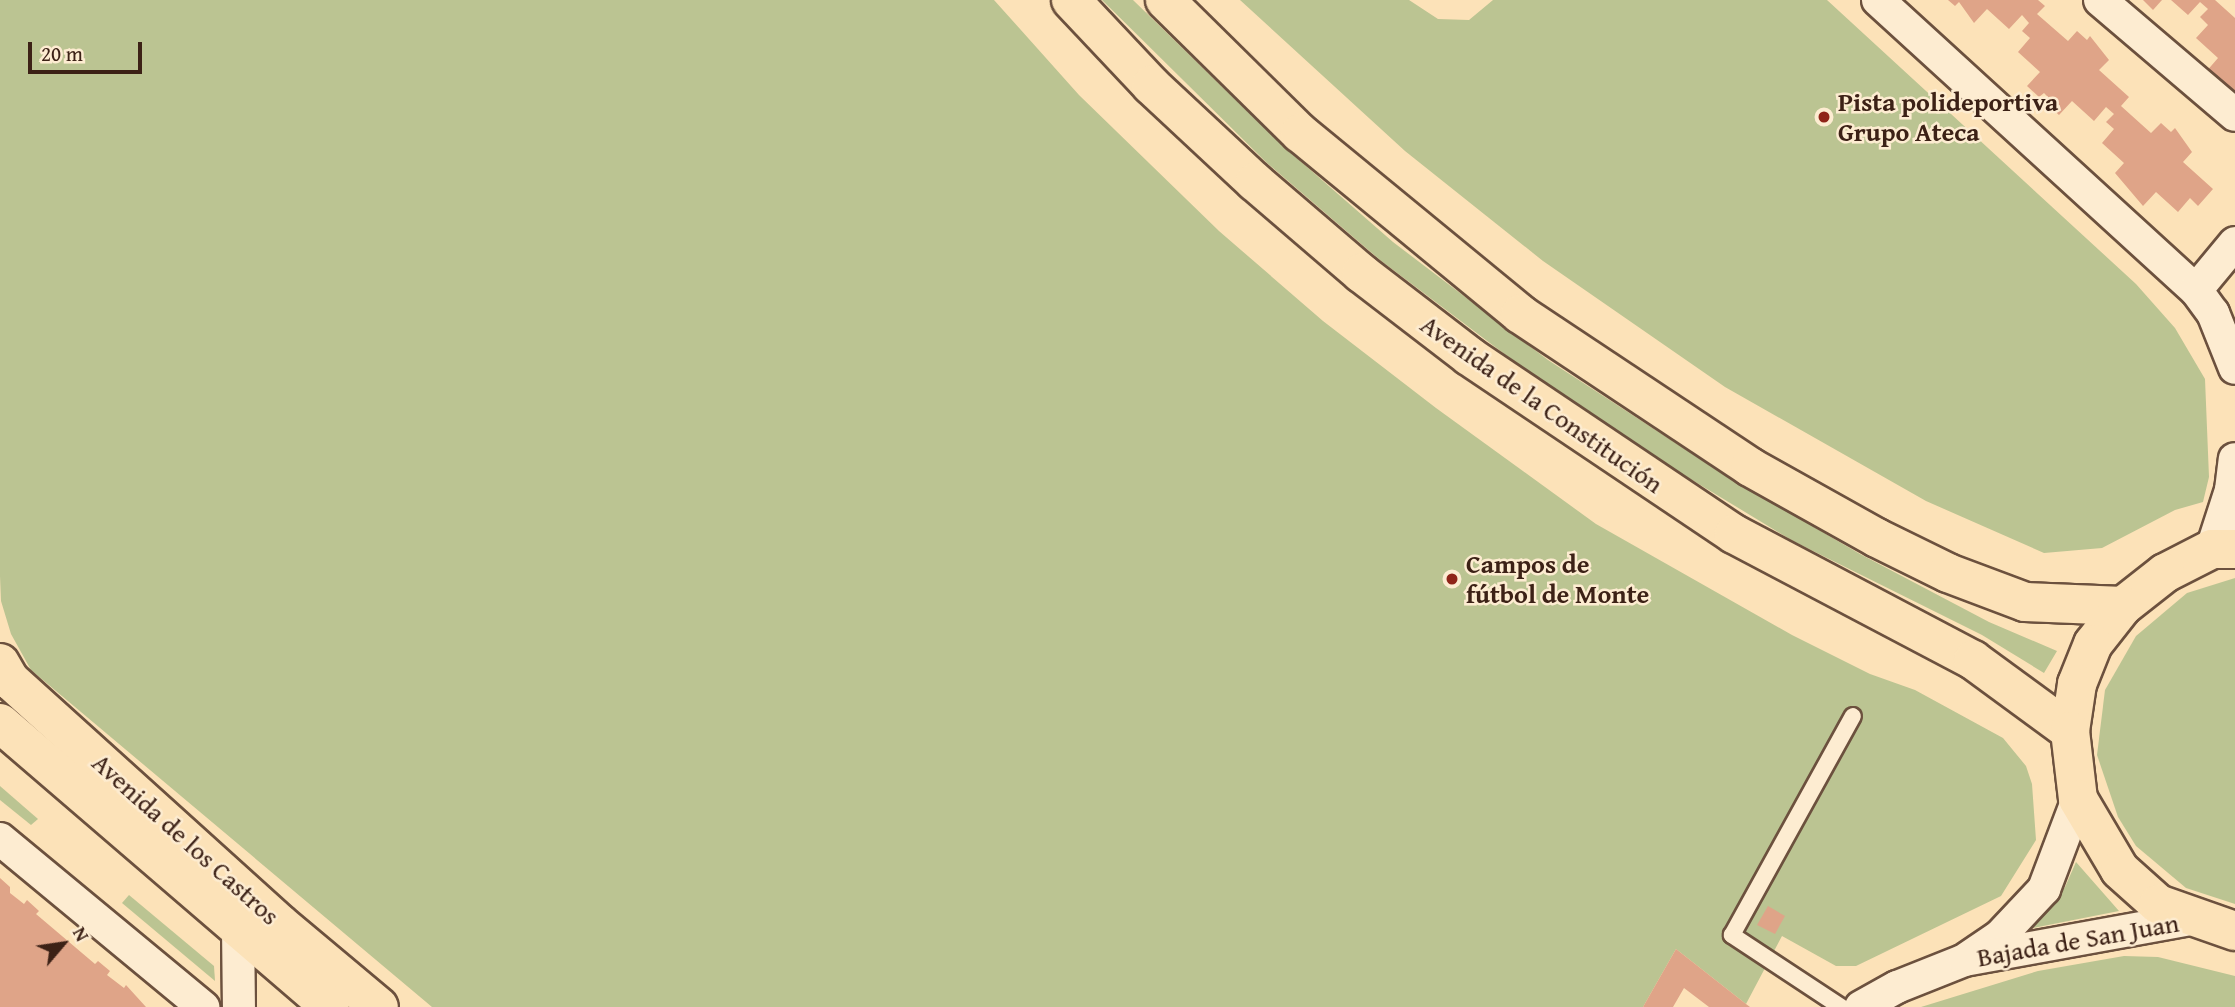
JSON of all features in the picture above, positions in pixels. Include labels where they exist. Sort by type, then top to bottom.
[{"type":"main road","name":"Avenida de la Constitución","points":[[1071,0],[1151,85],[1255,182],[1361,272],[1469,356],[1734,534],[1973,660],[2070,731]]},
{"type":"main road","points":[[1165,0],[1300,133],[1447,256],[1520,314],[1750,467],[1877,538],[1948,573],[2025,602],[2123,606]]},
{"type":"main road","points":[[2223,549],[2165,573],[2123,606],[2093,645],[2077,684],[2070,731],[2078,799],[2120,870],[2158,904],[2191,919],[2235,931]]},
{"type":"main road","name":"Avenida de los Castros","points":[[0,663],[20,689],[280,924],[379,1007]]},
{"type":"main road","name":"Avenida de los Castros","points":[[0,723],[330,1007]]},
{"type":"street","points":[[1878,0],[2196,290],[2213,313],[2235,369]]},
{"type":"street","points":[[2100,0],[2235,115]]},
{"type":"street","points":[[2196,290],[2235,243]]},
{"type":"street","points":[[2223,549],[2235,459]]},
{"type":"street","name":"Bajada de San Juan","points":[[1965,960],[1998,937],[2044,889],[2078,799]]},
{"type":"street","points":[[0,839],[203,1007]]},
{"type":"street","name":"Bajada de San Juan","points":[[1861,1007],[1897,986],[1965,960],[2191,919]]},
{"type":"street","points":[[238,928],[239,1007]]},
{"type":"lane","points":[[1841,1007],[1732,935],[1853,716]]},
{"type":"green space","points":[[0,0],[994,0],[1079,95],[1219,231],[1323,321],[1436,408],[1596,524],[1792,635],[1870,674],[1915,690],[2003,738],[2026,766],[2032,784],[2036,840],[2001,896],[1856,966],[1836,966],[1782,936],[1746,1004],[1676,949],[1643,1007],[432,1007],[31,670],[11,634],[1,601],[0,576]]},
{"type":"green space","points":[[1102,0],[1133,0],[1283,146],[1393,242],[1548,360],[1720,472],[1860,554],[1989,622],[2057,651],[2044,673],[1982,635],[1793,541],[1621,437],[1535,377],[1380,260],[1267,163]]},
{"type":"green space","points":[[1240,0],[1409,0],[1438,19],[1469,20],[1493,0],[1827,0],[2136,284],[2175,328],[2205,379],[2209,477],[2203,502],[2175,510],[2102,548],[2044,553],[1926,501],[1725,387],[1543,261],[1405,151]]},
{"type":"green space","points":[[2235,578],[2235,904],[2186,888],[2136,846],[2118,817],[2097,755],[2105,690],[2136,636],[2187,593]]},
{"type":"green space","points":[[0,786],[38,819],[31,825],[0,800]]},
{"type":"green space","points":[[2076,862],[2119,911],[2033,928],[2065,887]]},
{"type":"green space","points":[[129,895],[214,966],[215,981],[122,903]]},
{"type":"green space","points":[[2124,956],[2158,957],[2235,976],[2235,1007],[1921,1007],[2038,971]]},
{"type":"building","points":[[1948,0],[2038,0],[2045,6],[2037,14],[2068,41],[2077,31],[2087,40],[2090,36],[2109,60],[2099,70],[2129,97],[2121,106],[2151,133],[2161,123],[2171,132],[2175,128],[2192,152],[2183,162],[2213,189],[2198,206],[2190,198],[2178,212],[2156,192],[2143,206],[2115,173],[2124,163],[2102,143],[2114,129],[2106,122],[2114,114],[2106,107],[2094,121],[2072,101],[2059,115],[2046,103],[2050,99],[2044,93],[2039,97],[2027,86],[2040,72],[2018,52],[2030,38],[2022,31],[2029,23],[2022,15],[2009,29],[1987,9],[1974,23],[1959,2],[1955,6]]},
{"type":"building","points":[[2143,0],[2162,0],[2153,10]]},
{"type":"building","points":[[2171,0],[2215,0],[2235,18],[2235,100],[2224,90],[2228,86],[2205,73],[2218,58],[2196,38],[2208,25],[2200,17],[2208,9],[2200,2],[2188,15]]},
{"type":"building","points":[[0,878],[10,887],[10,893],[24,904],[27,900],[39,911],[36,914],[95,964],[98,961],[110,971],[107,975],[124,988],[126,985],[146,1007],[0,1007]]},
{"type":"building","points":[[1768,906],[1785,916],[1775,934],[1757,925]]},
{"type":"building","points":[[1676,949],[1750,1007],[1709,1007],[1684,988],[1673,1007],[1643,1007]]},
{"type":"place","name":"Pista polideportiva Grupo Ateca","points":[[1824,117]]},
{"type":"place","name":"Campos de fútbol de Monte","points":[[1452,579]]}]
